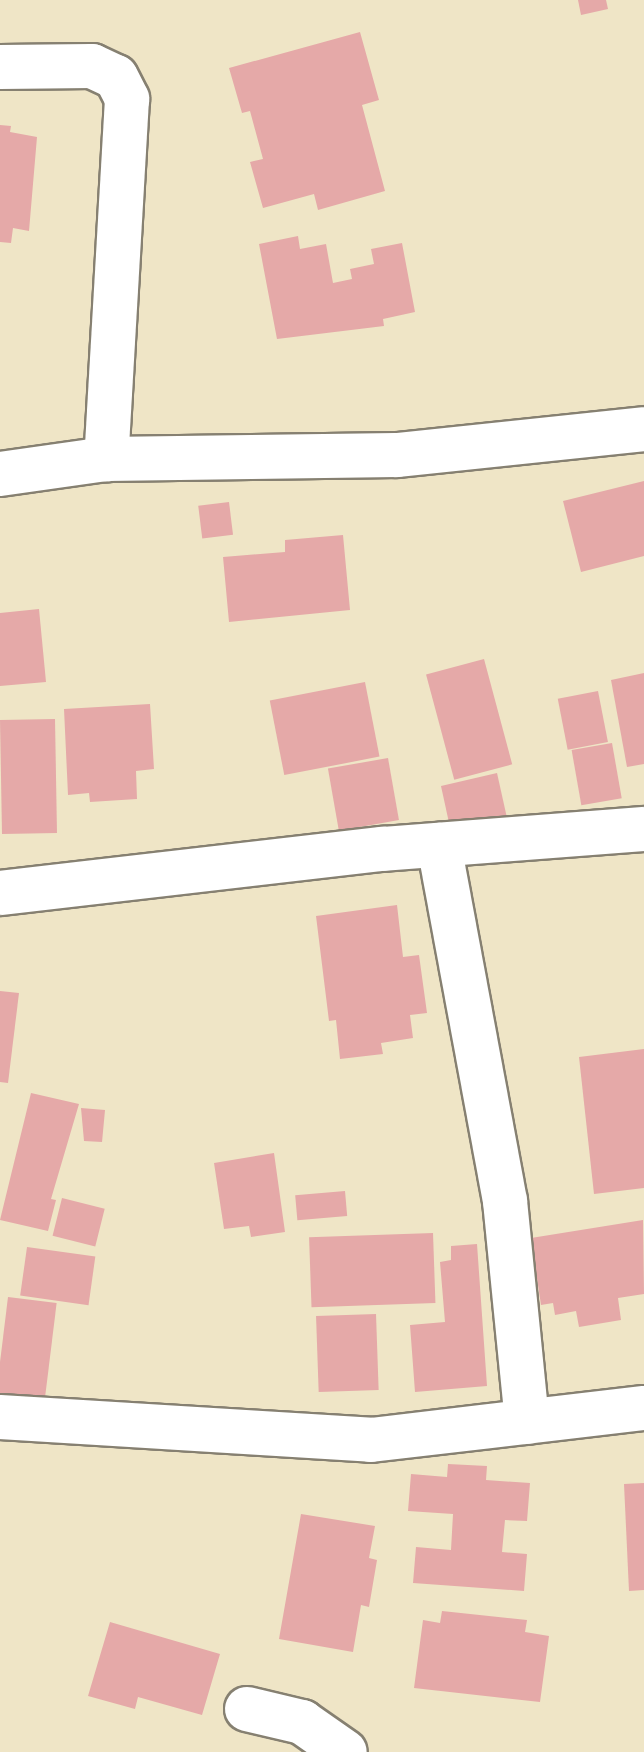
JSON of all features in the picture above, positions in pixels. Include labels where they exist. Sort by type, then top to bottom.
[{"type":"street","points":[[0,67],[92,66],[116,77],[127,99],[106,459]]},
{"type":"street","points":[[0,474],[106,459],[397,455],[644,429]]},
{"type":"street","points":[[0,893],[439,845],[644,829]]},
{"type":"street","points":[[439,845],[505,1201],[527,1422]]},
{"type":"street","points":[[0,1417],[371,1440],[644,1408]]},
{"type":"street","points":[[247,1709],[302,1722],[345,1752]]},
{"type":"building","points":[[578,0],[606,0],[608,9],[581,15]]},
{"type":"building","points":[[360,32],[379,100],[362,105],[385,191],[318,210],[314,194],[263,208],[250,162],[263,159],[250,111],[242,113],[229,68]]},
{"type":"building","points":[[0,125],[11,126],[10,132],[37,137],[29,231],[13,228],[11,243],[0,242]]},
{"type":"building","points":[[298,236],[300,249],[326,244],[333,283],[352,279],[350,269],[374,264],[371,249],[402,243],[415,312],[383,319],[384,326],[277,339],[259,244]]},
{"type":"building","points":[[644,481],[644,556],[581,572],[563,501]]},
{"type":"building","points":[[229,502],[233,535],[202,539],[198,506]]},
{"type":"building","points":[[343,535],[350,610],[229,622],[223,557],[285,552],[285,540]]},
{"type":"building","points":[[39,609],[46,682],[0,686],[0,613]]},
{"type":"building","points":[[484,659],[512,764],[454,780],[426,675]]},
{"type":"building","points":[[644,673],[644,764],[627,767],[611,680]]},
{"type":"building","points":[[365,682],[380,757],[284,775],[270,701]]},
{"type":"building","points":[[598,691],[608,742],[568,750],[558,699]]},
{"type":"building","points":[[150,704],[154,769],[136,771],[137,799],[90,802],[89,793],[68,795],[64,709]]},
{"type":"building","points":[[55,719],[57,833],[2,834],[0,720]]},
{"type":"building","points":[[612,743],[622,798],[581,805],[572,750]]},
{"type":"building","points":[[388,758],[399,820],[339,831],[328,769]]},
{"type":"building","points":[[497,773],[509,827],[451,832],[441,786]]},
{"type":"building","points":[[397,905],[403,957],[419,955],[427,1013],[410,1015],[413,1038],[381,1043],[383,1054],[340,1059],[336,1020],[329,1021],[316,916]]},
{"type":"building","points":[[0,991],[19,993],[8,1083],[0,1082]]},
{"type":"building","points":[[644,1049],[644,1188],[594,1194],[579,1057]]},
{"type":"building","points":[[31,1093],[79,1104],[51,1199],[56,1200],[48,1231],[0,1220]]},
{"type":"building","points":[[81,1108],[105,1110],[102,1142],[84,1141]]},
{"type":"building","points":[[274,1153],[285,1232],[251,1237],[249,1226],[224,1229],[214,1163]]},
{"type":"building","points":[[345,1191],[347,1216],[297,1220],[295,1195]]},
{"type":"building","points":[[62,1198],[105,1209],[95,1246],[53,1236]]},
{"type":"building","points":[[643,1220],[644,1294],[618,1298],[621,1320],[579,1327],[576,1311],[555,1315],[553,1303],[541,1305],[531,1238]]},
{"type":"building","points":[[433,1233],[435,1303],[312,1307],[309,1237]]},
{"type":"building","points":[[477,1244],[487,1386],[415,1392],[410,1325],[445,1322],[440,1262],[451,1260],[451,1246]]},
{"type":"building","points":[[27,1247],[95,1257],[89,1305],[20,1296]]},
{"type":"building","points":[[8,1297],[57,1303],[43,1412],[0,1407],[0,1362]]},
{"type":"building","points":[[376,1314],[379,1390],[319,1392],[316,1316]]},
{"type":"building","points":[[448,1464],[487,1466],[486,1480],[530,1483],[527,1521],[505,1520],[502,1552],[527,1554],[524,1591],[413,1583],[416,1547],[451,1550],[453,1514],[408,1511],[411,1474],[447,1477]]},
{"type":"building","points":[[644,1483],[644,1590],[629,1591],[624,1484]]},
{"type":"building","points":[[301,1514],[375,1526],[369,1558],[377,1560],[369,1607],[361,1605],[353,1652],[279,1639]]},
{"type":"building","points":[[442,1611],[527,1620],[525,1632],[549,1636],[540,1702],[414,1688],[423,1620],[440,1623]]},
{"type":"building","points":[[110,1622],[220,1654],[202,1715],[138,1697],[135,1709],[88,1696]]}]
